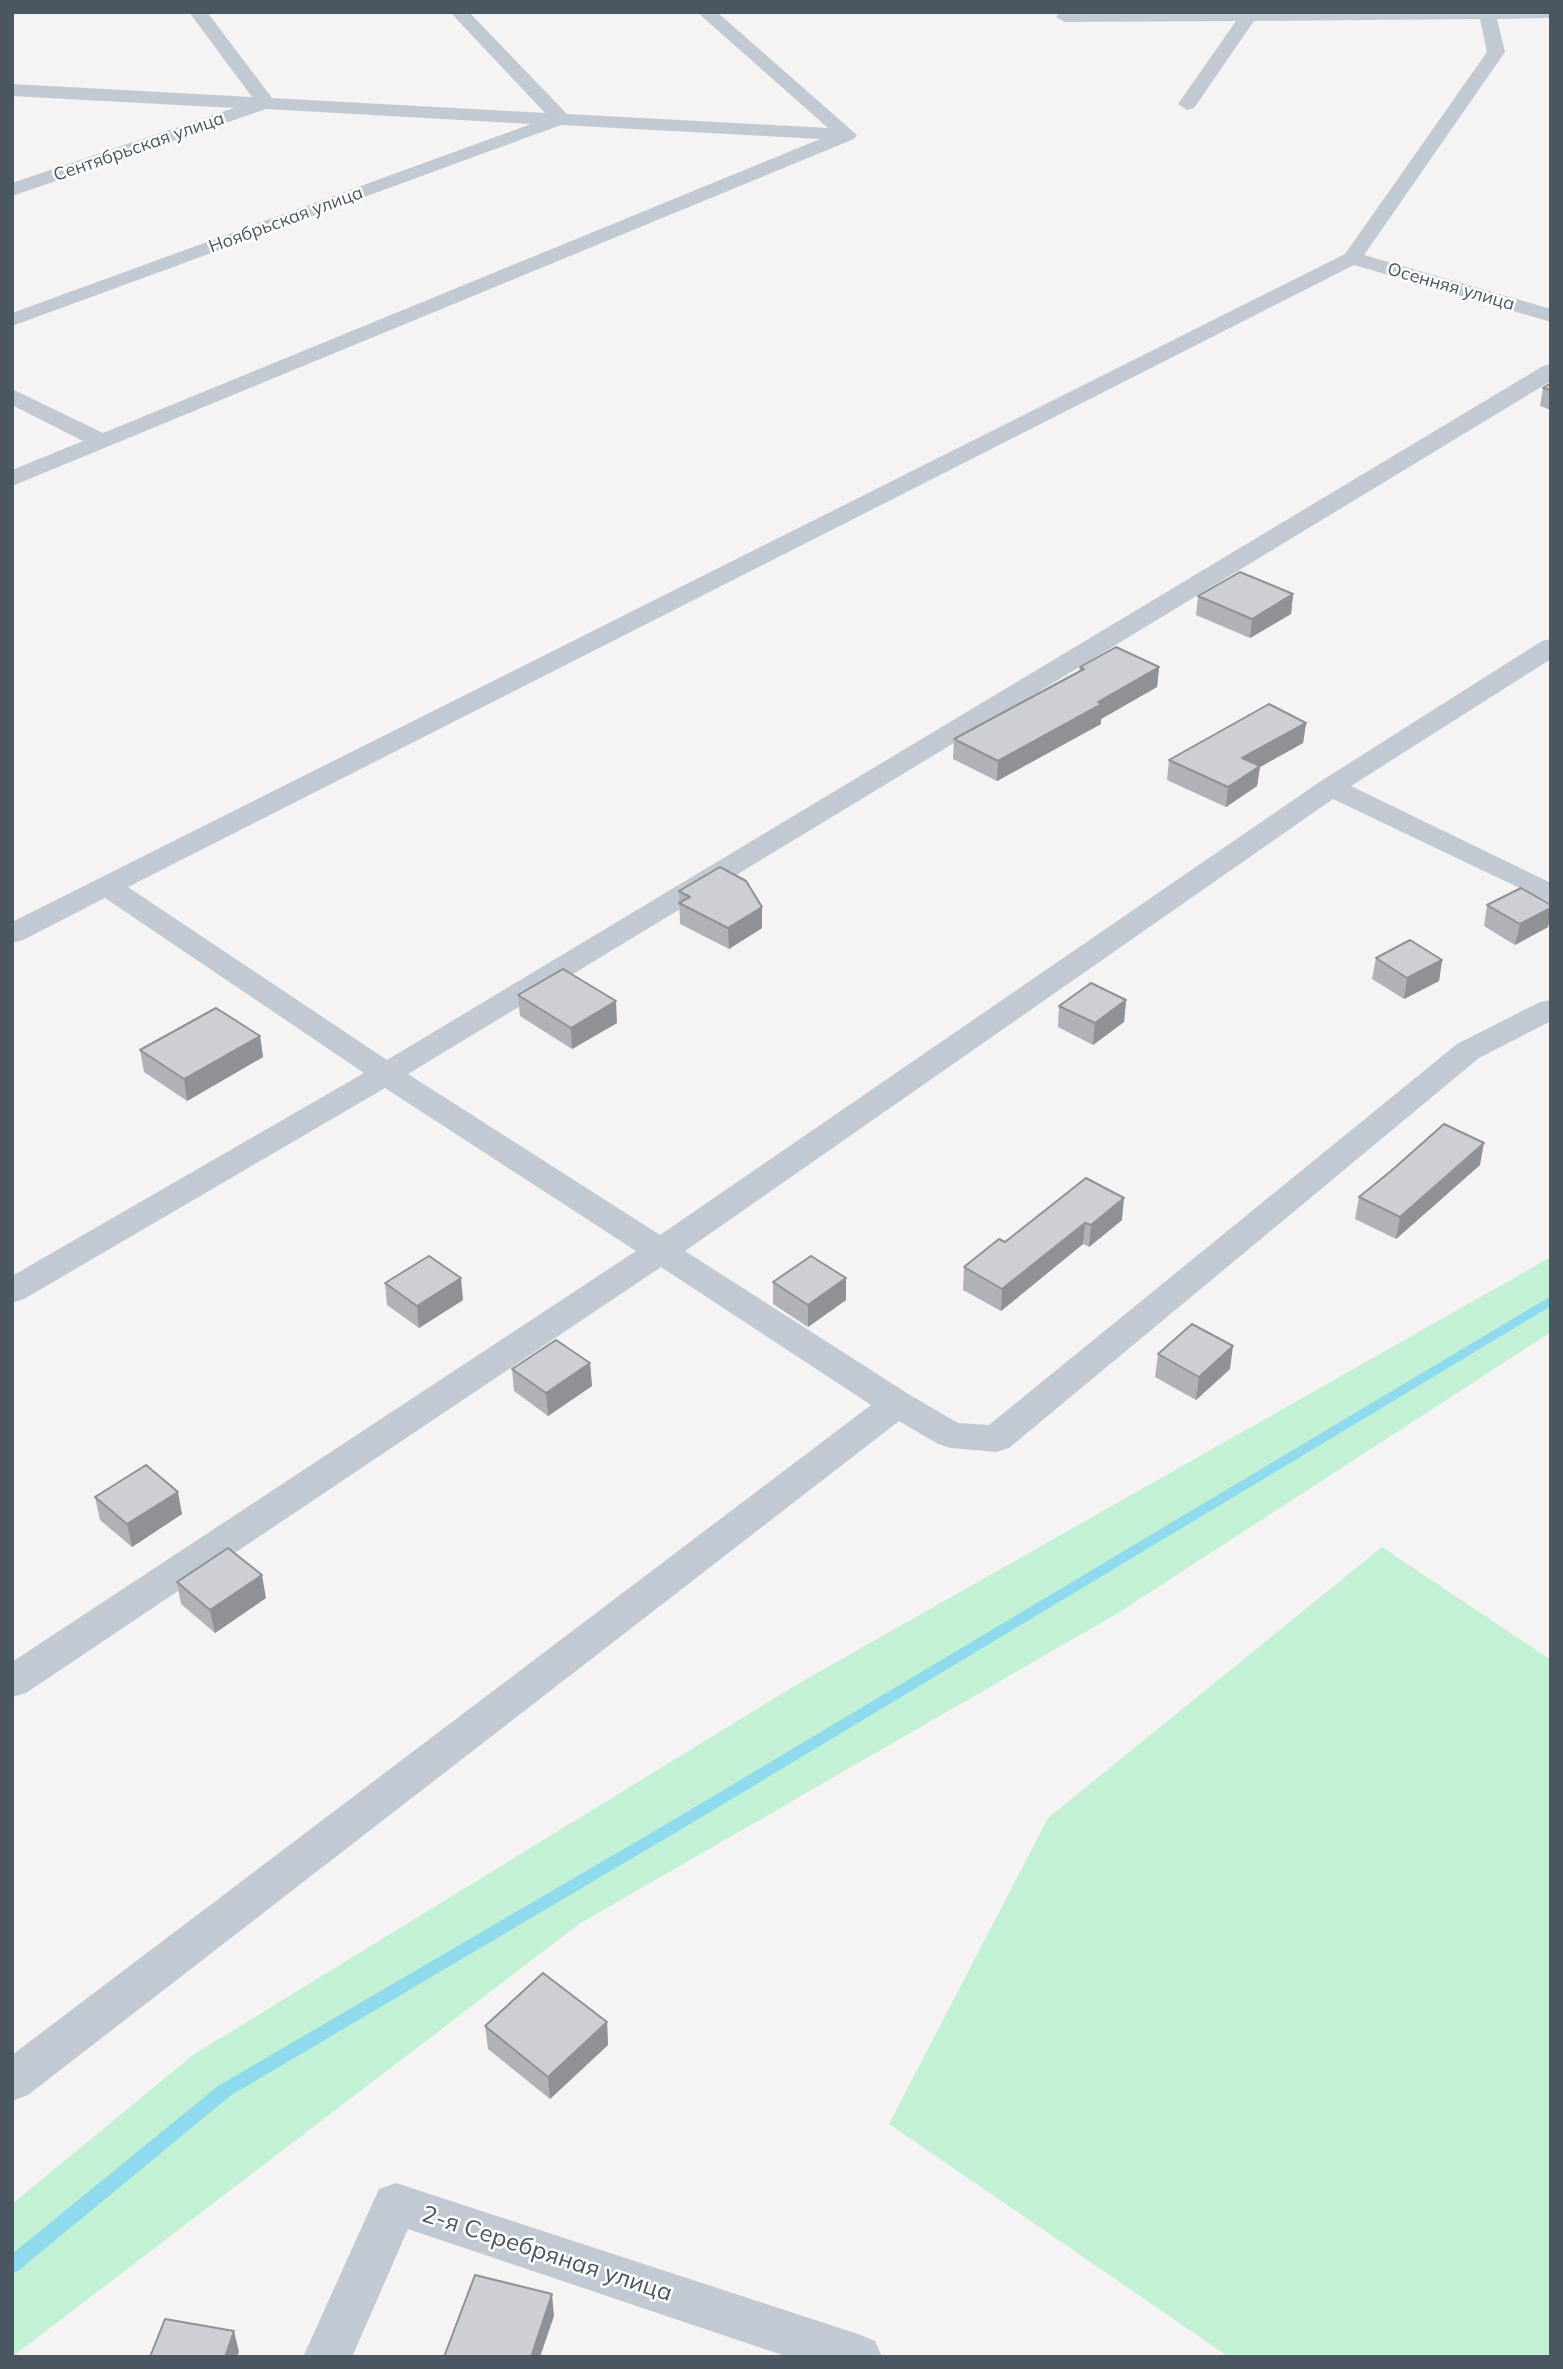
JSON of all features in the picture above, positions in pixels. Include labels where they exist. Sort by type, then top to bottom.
[{"type":"street","points":[[198,12],[266,103]]},
{"type":"street","points":[[459,12],[561,119]]},
{"type":"street","points":[[706,12],[847,135]]},
{"type":"street","points":[[12,934],[1352,258],[1496,52],[1489,13]]},
{"type":"street","points":[[1065,18],[1245,14],[1551,13]]},
{"type":"street","points":[[1187,104],[1245,14]]},
{"type":"street","points":[[12,90],[847,135]]},
{"type":"street","name":"Сентябрьская улица","points":[[12,190],[266,103]]},
{"type":"street","name":"Ноябрьская улица","points":[[12,320],[561,119]]},
{"type":"street","points":[[12,479],[847,135]]},
{"type":"street","name":"Осенняя улица","points":[[1352,258],[1551,316]]},
{"type":"street","points":[[12,1291],[386,1074],[1551,371]]},
{"type":"street","points":[[12,396],[102,442]]},
{"type":"street","points":[[12,1682],[661,1251],[1331,787],[1551,647]]},
{"type":"street","points":[[1331,787],[1551,894]]},
{"type":"street","points":[[105,885],[386,1074],[897,1404],[951,1435],[996,1439],[1468,1051],[1551,1009]]},
{"type":"street","points":[[12,2081],[897,1404]]},
{"type":"street","name":"2-я Серебряная улица","points":[[327,2357],[396,2204],[858,2357]]},
{"type":"green space","points":[[1551,1257],[1551,1332],[1118,1613],[579,1924],[12,2357],[12,2204],[193,2055],[796,1685]]},
{"type":"green space","points":[[1382,1547],[1551,1660],[1551,2357],[1229,2357],[889,2124],[1048,1818]]},
{"type":"building","points":[[1240,572],[1293,594],[1252,619],[1198,596]]},
{"type":"building","points":[[1116,647],[1159,667],[1098,702],[1102,704],[998,761],[954,739],[1084,669],[1080,667]]},
{"type":"building","points":[[1269,704],[1306,723],[1242,758],[1260,766],[1228,787],[1169,760]]},
{"type":"building","points":[[720,867],[746,881],[762,907],[728,928],[679,903],[690,897],[679,891]]},
{"type":"building","points":[[1521,888],[1551,905],[1551,908],[1520,924],[1487,905]]},
{"type":"building","points":[[1410,940],[1442,960],[1407,978],[1376,958]]},
{"type":"building","points":[[563,969],[616,1001],[571,1028],[518,995]]},
{"type":"building","points":[[1091,983],[1126,1000],[1095,1023],[1059,1006]]},
{"type":"building","points":[[216,1008],[260,1036],[184,1079],[140,1050]]},
{"type":"building","points":[[1444,1124],[1484,1143],[1400,1217],[1359,1197],[1391,1171]]},
{"type":"building","points":[[1086,1178],[1124,1198],[1091,1225],[1085,1223],[1002,1289],[964,1267],[999,1239],[1005,1242]]},
{"type":"building","points":[[429,1256],[461,1278],[417,1306],[385,1283]]},
{"type":"building","points":[[811,1256],[846,1278],[808,1305],[773,1282]]},
{"type":"building","points":[[1192,1324],[1233,1346],[1199,1377],[1158,1354]]},
{"type":"building","points":[[556,1340],[590,1363],[546,1393],[512,1369]]},
{"type":"building","points":[[146,1465],[178,1492],[127,1524],[95,1497]]},
{"type":"building","points":[[228,1548],[262,1575],[210,1610],[177,1582]]},
{"type":"building","points":[[543,1973],[607,2022],[548,2077],[485,2026]]},
{"type":"building","points":[[475,2275],[552,2294],[531,2357],[444,2357]]},
{"type":"building","points":[[165,2319],[234,2331],[225,2357],[150,2357]]},
{"type":"waterway","points":[[12,2265],[224,2091],[680,1823],[1551,1300]]}]
